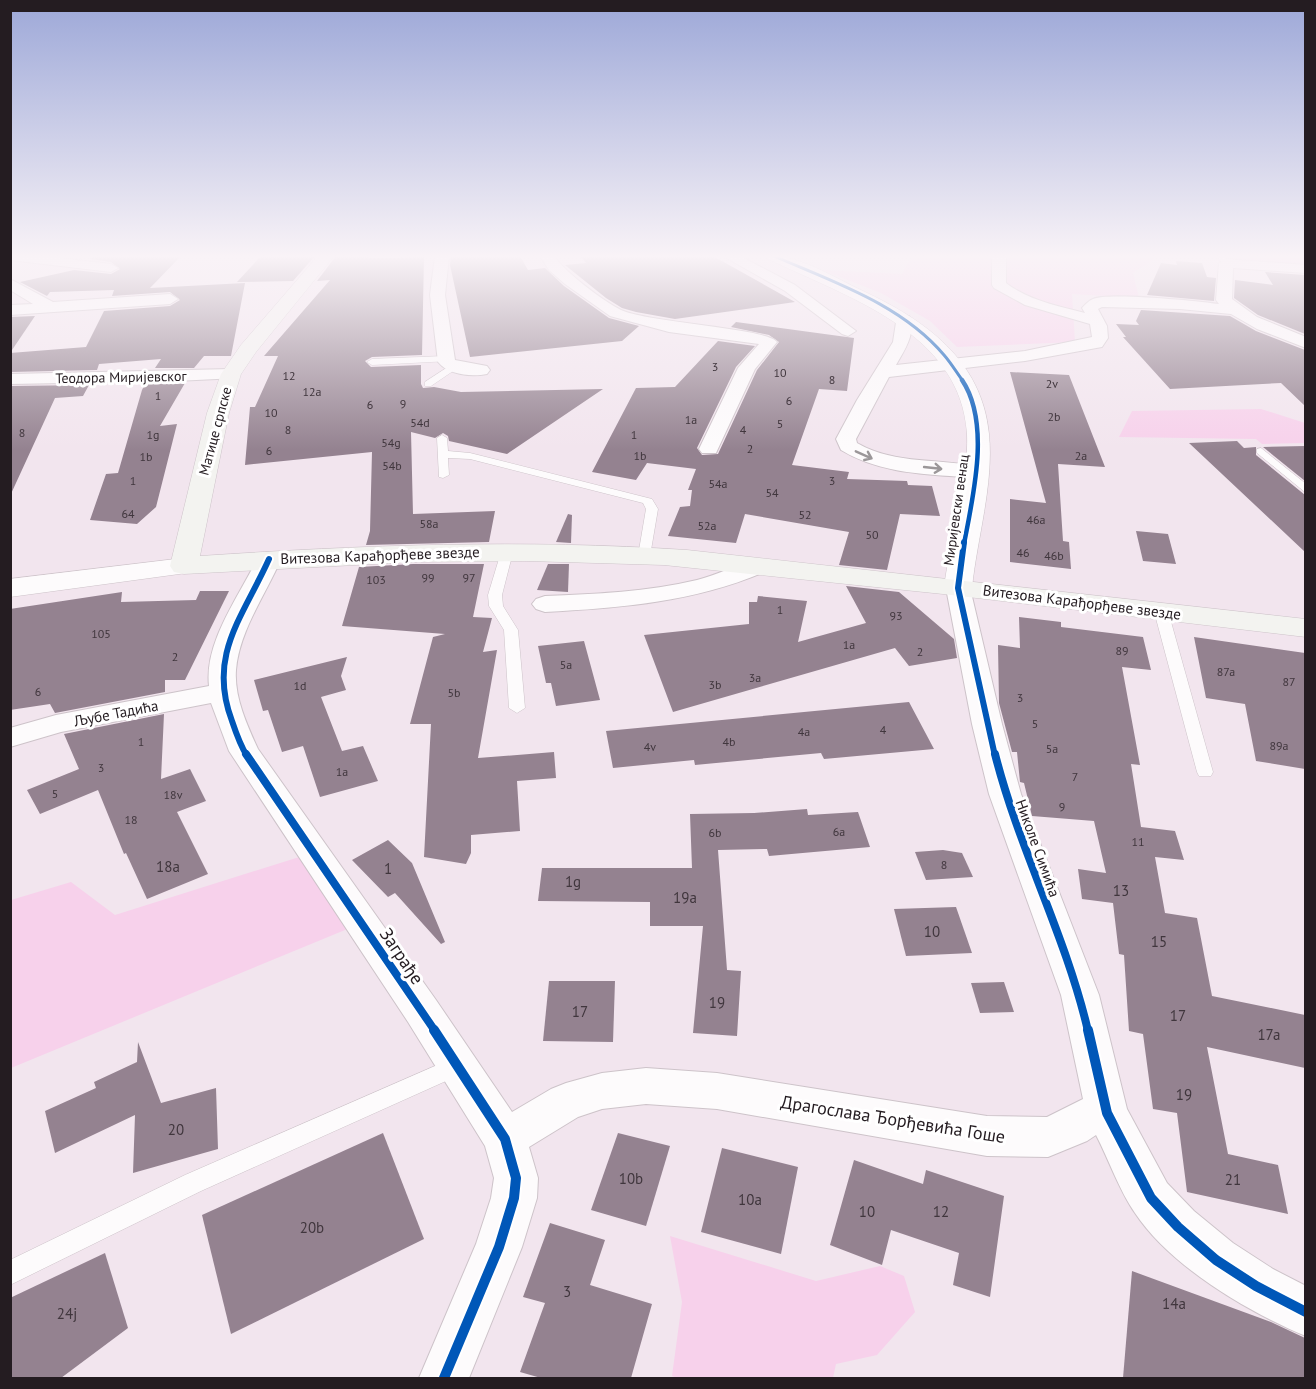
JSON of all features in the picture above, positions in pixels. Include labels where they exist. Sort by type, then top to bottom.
[{"type":"main road","name":"Матице српске","points":[[184,566],[218,413],[231,374],[272,321]]},
{"type":"main road","name":"Витезова Карађорђеве звезде","points":[[184,566],[269,559],[402,553],[507,552],[644,556],[758,566],[1305,628]]},
{"type":"street","points":[[441,321],[450,363],[481,370]]},
{"type":"street","points":[[644,321],[669,327],[759,338],[769,344],[747,368],[709,449]]},
{"type":"street","points":[[835,321],[848,330]]},
{"type":"street","points":[[884,372],[901,342],[903,321]]},
{"type":"street","name":"Миријевски венац","points":[[905,321],[952,364],[970,392],[976,415],[978,434],[976,472],[960,562],[958,588]]},
{"type":"street","points":[[884,372],[1025,356],[1096,344],[1100,338],[1096,321]]},
{"type":"street","points":[[1257,321],[1305,343]]},
{"type":"street","name":"Миријевски венац","points":[[884,372],[866,400],[846,439],[849,446],[864,456],[891,463],[976,472]]},
{"type":"street","name":"Теодора Миријевског","points":[[10,379],[231,374]]},
{"type":"street","name":"Заграђе","points":[[269,559],[229,646],[222,669],[223,692],[230,720],[244,751],[506,1139],[516,1178],[514,1198],[499,1247],[444,1378]]},
{"type":"street","name":"Витезова Карађорђеве звезде","points":[[10,588],[184,566]]},
{"type":"street","points":[[545,604],[612,600],[681,592],[734,578],[758,566]]},
{"type":"street","name":"Николе Симића","points":[[958,588],[987,724],[1005,794],[1080,995],[1107,1113]]},
{"type":"street","name":"Љубе Тадића","points":[[10,738],[56,724],[223,692]]},
{"type":"street","name":"Драгослава Ђорђевића Гоше","points":[[506,1139],[566,1102],[602,1091],[646,1086],[717,1091],[987,1136],[1048,1137],[1058,1134],[1084,1118],[1107,1113]]},
{"type":"street","points":[[1107,1113],[1151,1198],[1179,1227],[1216,1260],[1256,1286],[1305,1312]]},
{"type":"lane","points":[[372,362],[450,363]]},
{"type":"lane","points":[[428,384],[450,363]]},
{"type":"lane","points":[[442,438],[443,475]]},
{"type":"lane","points":[[1261,451],[1305,490]]},
{"type":"lane","points":[[442,454],[482,459],[648,501],[652,509],[644,556]]},
{"type":"lane","points":[[507,552],[495,595],[496,606],[510,630],[517,708]]},
{"type":"lane","points":[[1161,611],[1205,772]]},
{"type":"lane","points":[[10,1273],[193,1183],[458,1065]]},
{"type":"shaded area","points":[[930,321],[1074,321],[1075,342],[957,347]]},
{"type":"shaded area","points":[[1261,409],[1305,423],[1305,443],[1262,444],[1256,439],[1119,437],[1132,411]]},
{"type":"shaded area","points":[[312,853],[362,923],[11,1068],[11,900],[71,882],[115,915]]},
{"type":"shaded area","points":[[670,1236],[816,1281],[880,1266],[904,1276],[915,1312],[877,1355],[836,1364],[833,1378],[677,1378],[672,1376],[682,1302]]},
{"type":"building","points":[[10,321],[32,321],[10,353]]},
{"type":"building","points":[[99,321],[238,321],[231,356],[204,356],[194,368],[155,368],[161,359],[99,364],[97,370],[10,372],[10,353],[86,347]]},
{"type":"building","points":[[295,321],[423,321],[422,355],[372,357],[365,361],[371,367],[421,365],[423,388],[434,387],[461,392],[603,389],[507,454],[449,441],[448,436],[443,433],[435,438],[411,432],[413,514],[495,511],[489,542],[366,545],[370,531],[372,452],[245,465],[250,407],[255,407],[278,356],[264,356]]},
{"type":"building","points":[[462,321],[620,321],[639,326],[622,341],[470,357]]},
{"type":"building","points":[[1136,321],[1238,321],[1256,331],[1305,350],[1305,406],[1281,383],[1170,389],[1123,337],[1126,337],[1116,324],[1139,325]]},
{"type":"building","points":[[1272,321],[1305,321],[1305,334]]},
{"type":"building","points":[[736,322],[854,338],[847,391],[819,389],[792,465],[849,472],[847,479],[907,481],[908,485],[932,486],[940,516],[900,514],[887,570],[839,565],[849,532],[745,514],[736,543],[668,536],[680,507],[690,506],[692,490],[688,490],[696,469],[647,463],[636,480],[592,472],[636,388],[675,387],[718,341],[755,346],[736,367],[697,448],[702,455],[718,454],[757,370],[779,342],[769,335],[731,327]]},
{"type":"building","points":[[1010,372],[1069,375],[1105,467],[1058,464],[1063,541],[1069,542],[1071,569],[1010,562],[1010,499],[1046,503]]},
{"type":"building","points":[[185,383],[160,426],[177,424],[156,507],[137,524],[90,520],[106,474],[118,473],[145,384]]},
{"type":"building","points":[[89,385],[83,396],[55,398],[10,496],[10,386]]},
{"type":"building","points":[[1237,441],[1244,448],[1256,447],[1256,455],[1305,495],[1305,552],[1189,443]]},
{"type":"building","points":[[1305,446],[1305,481],[1263,447]]},
{"type":"building","points":[[568,514],[572,515],[571,543],[556,542]]},
{"type":"building","points":[[1136,531],[1168,534],[1176,564],[1143,561]]},
{"type":"building","points":[[484,564],[473,617],[492,618],[483,652],[497,650],[478,758],[554,752],[556,778],[517,781],[520,831],[471,835],[471,853],[466,864],[424,857],[431,724],[410,724],[433,637],[445,634],[342,626],[359,567]]},
{"type":"building","points":[[548,564],[569,564],[568,592],[537,590]]},
{"type":"building","points":[[846,586],[899,592],[954,639],[957,658],[909,666],[895,648],[673,712],[644,635],[749,624],[749,602],[757,602],[758,596],[807,601],[798,642],[866,623]]},
{"type":"building","points":[[200,591],[229,591],[185,680],[165,680],[165,692],[55,713],[50,704],[10,710],[10,609],[122,592],[121,602],[196,600]]},
{"type":"building","points":[[1019,617],[1061,622],[1061,627],[1143,637],[1151,670],[1122,667],[1140,765],[1131,764],[1141,827],[1175,831],[1184,860],[1155,857],[1165,913],[1197,918],[1212,996],[1305,1015],[1305,1068],[1207,1047],[1228,1154],[1278,1165],[1288,1214],[1187,1192],[1177,1113],[1153,1109],[1143,1034],[1129,1031],[1124,955],[1119,954],[1113,903],[1082,899],[1078,869],[1106,873],[1094,821],[1032,816],[1024,783],[1020,782],[1017,752],[1012,752],[999,703],[998,645],[1020,648]]},
{"type":"building","points":[[1194,637],[1305,653],[1305,769],[1256,761],[1245,704],[1206,698]]},
{"type":"building","points":[[584,641],[600,700],[556,706],[551,683],[546,683],[538,646]]},
{"type":"building","points":[[347,657],[341,676],[346,690],[321,697],[342,751],[363,746],[378,781],[320,797],[303,746],[282,752],[268,710],[263,711],[254,680]]},
{"type":"building","points":[[909,702],[934,749],[824,759],[821,753],[695,765],[694,760],[613,768],[606,731]]},
{"type":"building","points":[[164,714],[161,779],[190,769],[206,801],[177,812],[208,874],[147,899],[126,853],[124,854],[98,790],[40,814],[27,790],[79,769],[64,734]]},
{"type":"building","points":[[807,809],[808,815],[858,812],[870,847],[769,856],[767,849],[718,850],[727,970],[741,971],[737,1036],[693,1033],[703,926],[650,926],[650,902],[538,901],[542,868],[692,868],[690,814]]},
{"type":"building","points":[[388,840],[412,863],[445,942],[441,944],[395,893],[388,897],[352,860]]},
{"type":"building","points":[[943,850],[962,853],[973,877],[926,880],[915,852]]},
{"type":"building","points":[[956,907],[972,953],[906,956],[894,909]]},
{"type":"building","points":[[549,981],[615,981],[613,1042],[543,1041]]},
{"type":"building","points":[[1004,982],[1014,1012],[980,1013],[971,983]]},
{"type":"building","points":[[138,1042],[161,1103],[216,1088],[218,1149],[133,1173],[135,1115],[55,1153],[45,1111],[96,1088],[94,1082],[137,1062]]},
{"type":"building","points":[[383,1133],[424,1239],[231,1334],[202,1215]]},
{"type":"building","points":[[618,1133],[670,1146],[646,1226],[591,1210]]},
{"type":"building","points":[[722,1148],[798,1167],[781,1254],[701,1232]]},
{"type":"building","points":[[854,1160],[923,1184],[926,1170],[1004,1196],[990,1297],[953,1285],[959,1253],[891,1230],[882,1265],[830,1245]]},
{"type":"building","points":[[550,1223],[605,1240],[590,1285],[652,1304],[631,1378],[541,1378],[520,1372],[545,1303],[523,1297]]},
{"type":"building","points":[[105,1253],[128,1328],[61,1378],[10,1378],[10,1298]]},
{"type":"building","points":[[1132,1271],[1271,1322],[1305,1338],[1305,1378],[1123,1378]]},
{"type":"cycle path","points":[[906,321],[944,354],[970,392],[976,415],[978,434],[972,503],[960,562],[958,588],[987,724],[1005,794],[1080,995],[1107,1113],[1151,1198],[1178,1227],[1216,1260],[1256,1286],[1306,1312]]},
{"type":"cycle path","points":[[269,559],[228,645],[224,659],[222,682],[228,712],[244,751],[422,1011],[505,1139],[516,1178],[514,1198],[499,1247],[444,1378]]}]
